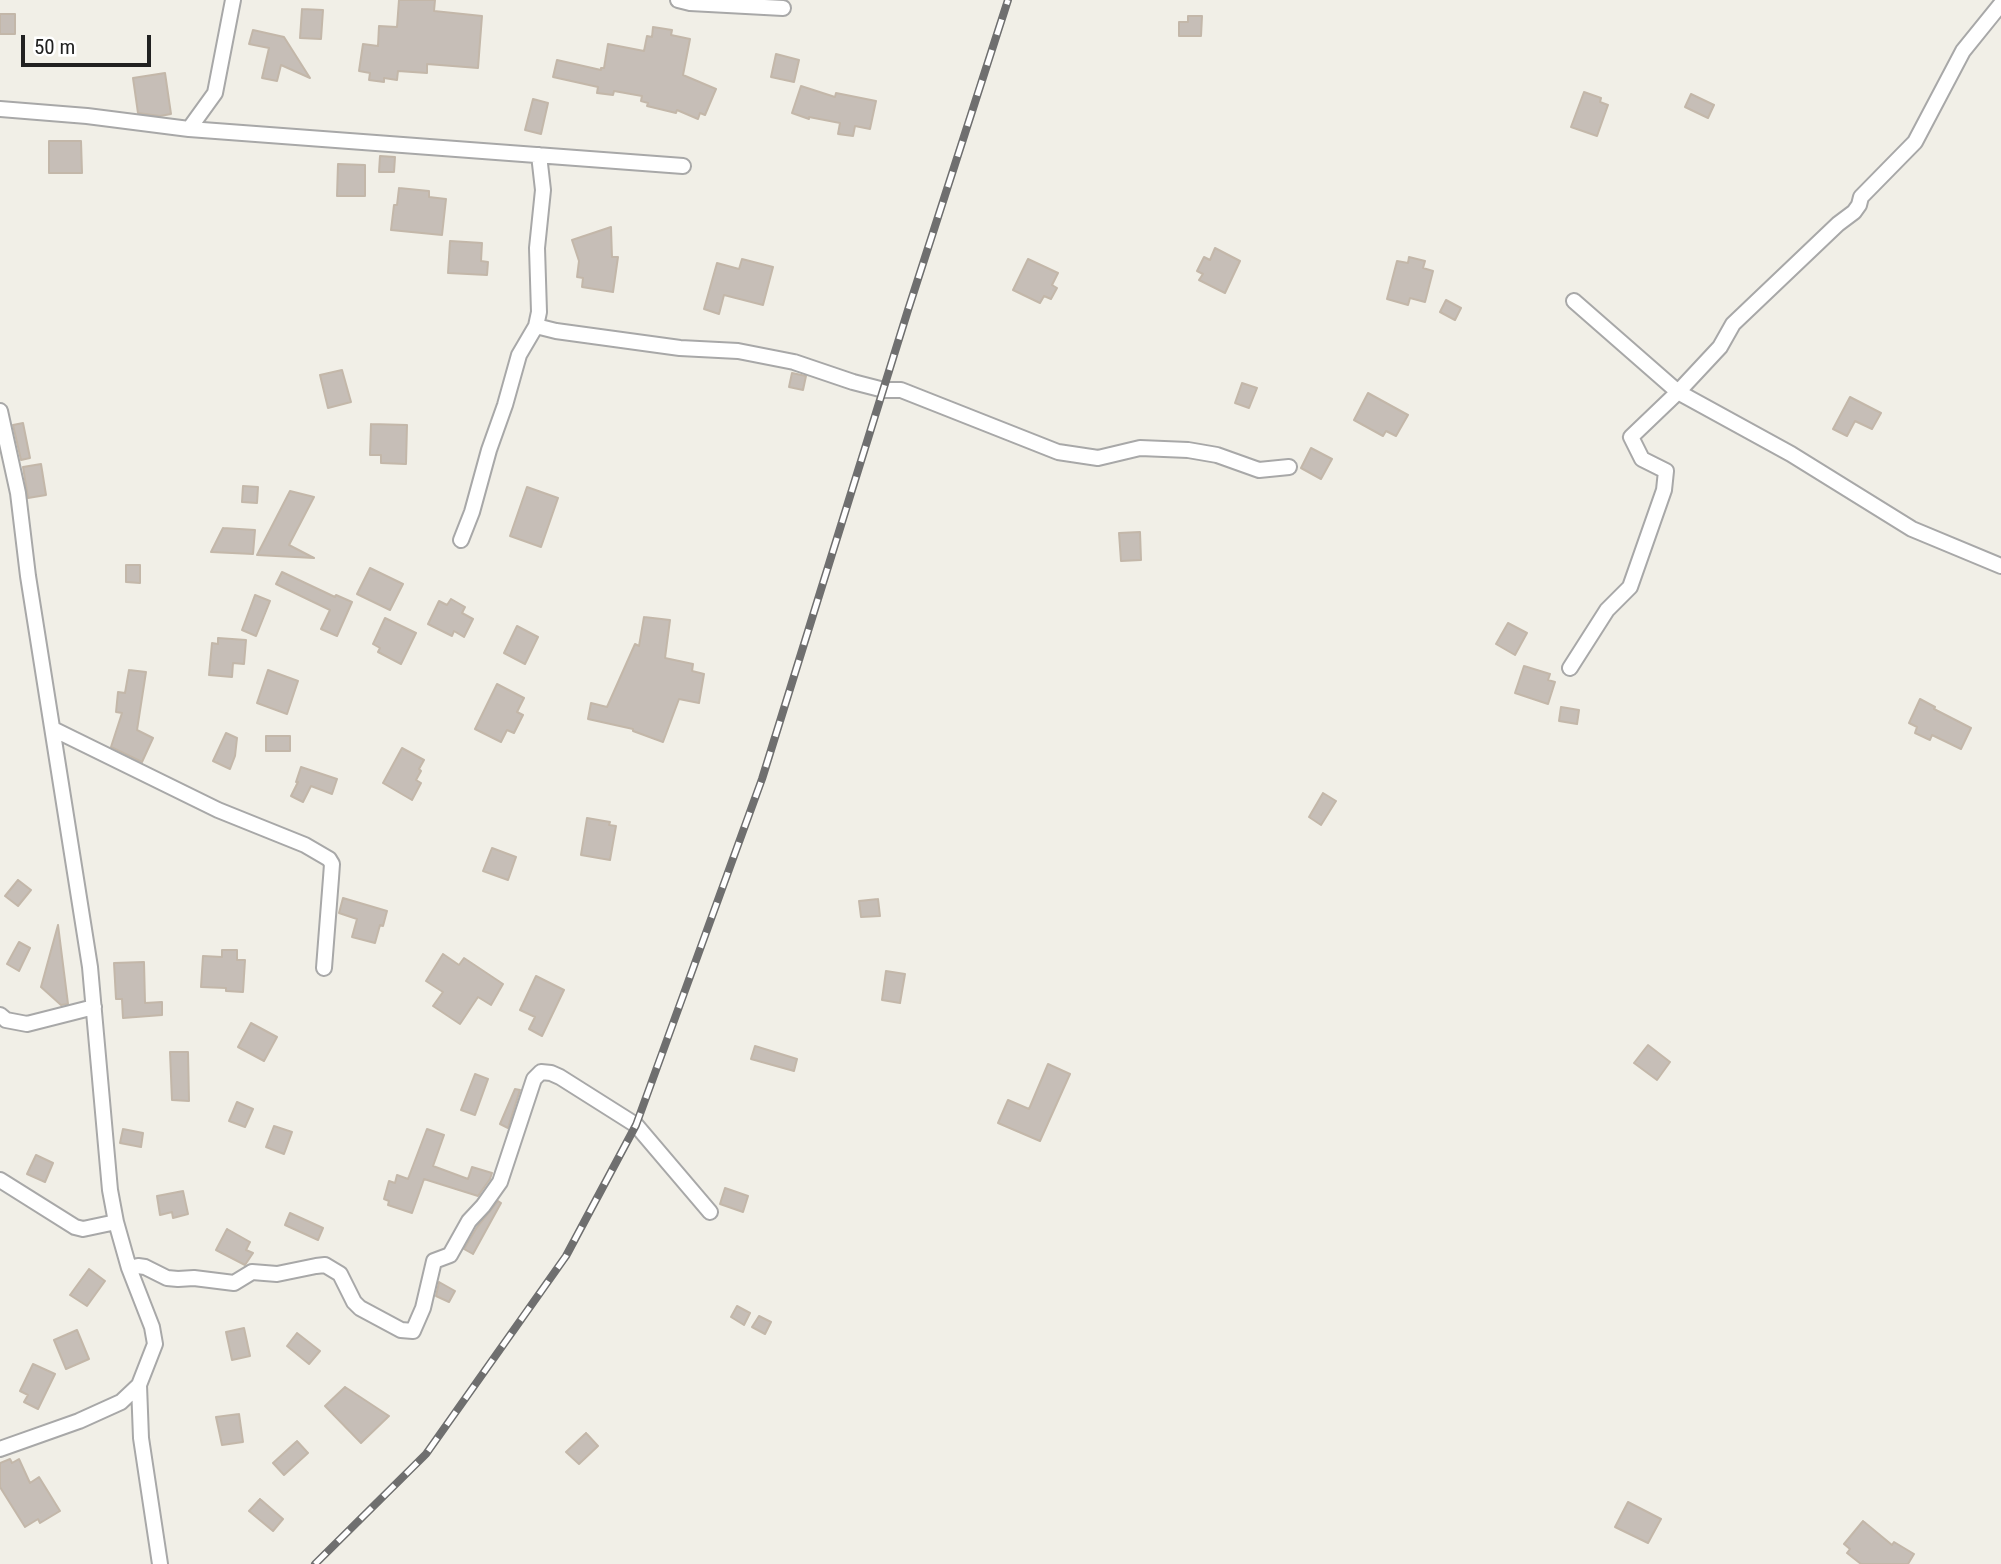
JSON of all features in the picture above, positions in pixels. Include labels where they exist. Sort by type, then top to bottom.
[{"type":"street","points":[[189,129],[215,93],[233,0]]},
{"type":"street","points":[[678,0],[783,8]]},
{"type":"street","points":[[1570,668],[1607,610],[1630,587],[1664,490],[1666,471],[1642,459],[1631,437],[1720,347],[1733,324],[1838,223],[1854,212],[1861,197],[1915,142],[1963,51],[2001,4]]},
{"type":"street","points":[[0,110],[87,116],[189,129],[683,166]]},
{"type":"street","points":[[461,540],[472,512],[519,355],[536,326],[539,312],[537,248],[543,190],[540,155]]},
{"type":"street","points":[[1574,302],[1678,392],[1791,454],[1912,529],[2001,566]]},
{"type":"street","points":[[536,326],[680,348],[738,351],[794,362],[853,382],[884,390],[901,390],[1058,452],[1098,458],[1140,448],[1188,450],[1217,455],[1259,470],[1289,467]]},
{"type":"street","points":[[0,411],[18,493],[28,576],[90,967],[110,1190],[129,1268],[155,1337],[153,1351],[139,1385],[121,1402],[0,1449]]},
{"type":"street","points":[[53,729],[218,810],[305,845],[329,859],[332,864],[324,968]]},
{"type":"street","points":[[0,1015],[6,1020],[27,1024],[94,1007]]},
{"type":"street","points":[[129,1268],[145,1267],[167,1278],[234,1283],[252,1272],[277,1274],[325,1265],[340,1274],[354,1302],[360,1308],[401,1330],[413,1331],[423,1308],[434,1261],[450,1255],[468,1221],[500,1182],[534,1079],[541,1072],[560,1077],[636,1125],[710,1212]]},
{"type":"street","points":[[0,1180],[75,1227],[83,1229],[116,1222]]},
{"type":"street","points":[[139,1385],[141,1438],[160,1564]]},
{"type":"building","points":[[399,0],[435,0],[434,11],[482,16],[478,68],[427,64],[427,73],[398,71],[397,80],[369,80],[370,73],[359,71],[363,44],[378,46],[379,26],[397,27]]},
{"type":"building","points":[[302,9],[323,10],[321,39],[300,38]]},
{"type":"building","points":[[0,14],[15,14],[15,34],[0,34]]},
{"type":"building","points":[[1188,16],[1202,16],[1201,36],[1179,36],[1179,22],[1188,22]]},
{"type":"building","points":[[653,27],[672,30],[671,35],[690,39],[683,75],[716,89],[705,115],[700,113],[698,119],[677,110],[676,113],[647,106],[648,103],[641,101],[642,96],[614,91],[613,95],[597,93],[598,87],[553,77],[557,60],[601,70],[604,68],[608,44],[644,51],[647,36],[652,37]]},
{"type":"building","points":[[253,30],[284,37],[310,78],[281,65],[277,81],[262,78],[269,48],[249,44]]},
{"type":"building","points":[[776,54],[799,60],[794,82],[771,77]]},
{"type":"building","points":[[165,73],[171,114],[160,116],[138,113],[133,78]]},
{"type":"building","points":[[801,86],[835,97],[836,93],[876,101],[870,129],[855,126],[853,136],[838,134],[840,123],[809,119],[792,113]]},
{"type":"building","points":[[1584,92],[1601,98],[1600,102],[1608,105],[1597,136],[1571,127]]},
{"type":"building","points":[[1691,94],[1714,105],[1708,118],[1685,107]]},
{"type":"building","points":[[533,99],[548,103],[541,134],[525,130]]},
{"type":"building","points":[[49,141],[81,141],[82,173],[49,173]]},
{"type":"building","points":[[380,156],[395,157],[394,172],[379,172]]},
{"type":"building","points":[[338,164],[365,165],[365,196],[337,196]]},
{"type":"building","points":[[399,188],[429,191],[429,197],[446,199],[442,235],[391,230]]},
{"type":"building","points":[[611,227],[612,257],[618,257],[613,292],[582,287],[583,278],[577,277],[579,261],[572,240]]},
{"type":"building","points":[[450,241],[482,243],[481,261],[488,262],[487,275],[448,273]]},
{"type":"building","points":[[1215,248],[1240,261],[1225,293],[1199,280],[1203,274],[1197,271],[1204,257],[1210,260]]},
{"type":"building","points":[[1409,257],[1425,261],[1423,268],[1433,271],[1425,302],[1410,298],[1408,305],[1387,299],[1397,261],[1408,263]]},
{"type":"building","points":[[742,259],[773,267],[763,305],[724,295],[719,314],[704,309],[717,263],[739,269]]},
{"type":"building","points":[[1028,259],[1058,273],[1052,285],[1057,288],[1051,299],[1044,296],[1040,303],[1013,290]]},
{"type":"building","points":[[1446,300],[1461,308],[1455,320],[1440,312]]},
{"type":"building","points":[[342,370],[351,402],[328,408],[320,375]]},
{"type":"building","points":[[792,373],[806,376],[803,390],[789,387]]},
{"type":"building","points":[[1242,383],[1257,388],[1249,408],[1235,403]]},
{"type":"building","points":[[1368,393],[1408,415],[1396,436],[1386,431],[1383,436],[1354,420]]},
{"type":"building","points":[[1850,397],[1881,413],[1872,429],[1855,421],[1847,436],[1833,429]]},
{"type":"building","points":[[23,423],[30,458],[21,460],[13,425]]},
{"type":"building","points":[[371,424],[407,425],[406,464],[381,463],[381,455],[370,455]]},
{"type":"building","points":[[1311,448],[1332,459],[1321,479],[1301,468]]},
{"type":"building","points":[[41,464],[46,495],[28,498],[23,467]]},
{"type":"building","points":[[243,486],[258,487],[257,503],[242,502]]},
{"type":"building","points":[[527,487],[558,498],[541,547],[510,536]]},
{"type":"building","points":[[290,491],[314,497],[289,545],[314,558],[257,555]]},
{"type":"building","points":[[223,528],[255,530],[253,554],[211,552]]},
{"type":"building","points":[[1140,532],[1141,560],[1121,561],[1119,533]]},
{"type":"building","points":[[126,565],[140,565],[140,583],[126,582]]},
{"type":"building","points":[[370,568],[403,584],[390,610],[357,594]]},
{"type":"building","points":[[282,572],[335,597],[336,595],[352,602],[337,636],[321,629],[330,610],[276,584]]},
{"type":"building","points":[[255,595],[270,601],[256,636],[242,630]]},
{"type":"building","points":[[451,599],[465,607],[462,613],[473,619],[464,637],[454,631],[452,636],[428,624],[439,601],[447,605]]},
{"type":"building","points":[[644,617],[670,620],[665,658],[693,664],[692,671],[704,674],[699,703],[679,699],[663,742],[633,729],[588,719],[591,703],[607,707],[635,644],[639,646]]},
{"type":"building","points":[[385,618],[416,633],[401,664],[378,652],[380,648],[373,644]]},
{"type":"building","points":[[1508,623],[1527,633],[1515,655],[1496,644]]},
{"type":"building","points":[[517,626],[538,637],[525,664],[504,653]]},
{"type":"building","points":[[218,638],[246,640],[244,664],[233,663],[232,677],[209,675],[212,643],[218,644]]},
{"type":"building","points":[[1524,666],[1550,674],[1548,680],[1555,682],[1548,704],[1515,693]]},
{"type":"building","points":[[129,670],[146,672],[137,730],[153,738],[142,762],[111,747],[122,713],[116,712],[118,692],[125,693]]},
{"type":"building","points":[[268,670],[298,681],[287,714],[257,703]]},
{"type":"building","points":[[497,684],[524,698],[517,712],[523,715],[514,733],[507,730],[501,742],[475,729]]},
{"type":"building","points":[[1920,699],[1971,728],[1961,749],[1932,735],[1930,740],[1915,733],[1917,727],[1909,723]]},
{"type":"building","points":[[1561,707],[1579,710],[1577,724],[1559,721]]},
{"type":"building","points":[[226,733],[237,738],[230,769],[213,761]]},
{"type":"building","points":[[266,736],[290,736],[290,751],[266,751]]},
{"type":"building","points":[[402,748],[424,760],[416,780],[421,783],[412,800],[383,783]]},
{"type":"building","points":[[301,767],[337,779],[332,794],[311,786],[303,802],[291,796]]},
{"type":"building","points":[[1323,793],[1336,801],[1321,825],[1309,817]]},
{"type":"building","points":[[587,818],[610,822],[609,825],[616,826],[610,860],[581,855]]},
{"type":"building","points":[[492,848],[516,857],[508,880],[483,871]]},
{"type":"building","points":[[18,880],[31,890],[18,906],[5,896]]},
{"type":"building","points":[[343,898],[387,911],[375,943],[352,937],[357,919],[339,913]]},
{"type":"building","points":[[878,899],[880,916],[861,917],[859,901]]},
{"type":"building","points":[[58,925],[68,1004],[61,1005],[41,987]]},
{"type":"building","points":[[19,942],[30,948],[19,971],[7,964]]},
{"type":"building","points":[[222,950],[237,950],[237,960],[245,960],[243,992],[201,987],[203,956],[222,957]]},
{"type":"building","points":[[443,954],[459,965],[464,958],[503,984],[491,1005],[478,997],[460,1024],[433,1006],[443,992],[426,981]]},
{"type":"building","points":[[144,962],[145,1003],[162,1002],[162,1015],[123,1018],[122,999],[116,999],[114,963]]},
{"type":"building","points":[[886,971],[905,974],[900,1003],[882,1000]]},
{"type":"building","points":[[536,976],[564,990],[542,1036],[529,1029],[535,1017],[520,1010]]},
{"type":"building","points":[[251,1023],[277,1037],[264,1061],[238,1047]]},
{"type":"building","points":[[1648,1045],[1670,1062],[1657,1080],[1634,1063]]},
{"type":"building","points":[[755,1046],[797,1059],[794,1071],[751,1059]]},
{"type":"building","points":[[170,1052],[188,1052],[189,1101],[172,1100]]},
{"type":"building","points":[[1048,1064],[1070,1074],[1040,1141],[998,1123],[1008,1100],[1029,1109]]},
{"type":"building","points":[[475,1074],[488,1079],[475,1115],[461,1110]]},
{"type":"building","points":[[515,1089],[520,1090],[508,1128],[500,1124]]},
{"type":"building","points":[[237,1102],[253,1109],[245,1127],[229,1121]]},
{"type":"building","points":[[274,1126],[292,1132],[284,1154],[266,1147]]},
{"type":"building","points":[[123,1129],[143,1133],[141,1147],[120,1143]]},
{"type":"building","points":[[427,1129],[444,1135],[433,1166],[468,1179],[472,1167],[492,1173],[490,1179],[478,1196],[424,1179],[412,1213],[388,1205],[389,1201],[384,1199],[389,1181],[395,1183],[397,1175],[408,1179]]},
{"type":"building","points":[[36,1155],[53,1163],[45,1182],[27,1174]]},
{"type":"building","points":[[725,1188],[748,1196],[743,1212],[720,1204]]},
{"type":"building","points":[[183,1191],[188,1214],[173,1218],[172,1212],[160,1215],[157,1196]]},
{"type":"building","points":[[498,1201],[501,1203],[473,1254],[464,1249],[477,1227]]},
{"type":"building","points":[[290,1213],[323,1228],[318,1240],[285,1225]]},
{"type":"building","points":[[227,1229],[250,1242],[246,1250],[253,1253],[245,1265],[216,1250]]},
{"type":"building","points":[[89,1269],[105,1281],[87,1306],[70,1295]]},
{"type":"building","points":[[439,1282],[455,1291],[449,1302],[436,1296]]},
{"type":"building","points":[[737,1306],[750,1313],[744,1325],[731,1317]]},
{"type":"building","points":[[759,1316],[771,1322],[765,1334],[752,1327]]},
{"type":"building","points":[[244,1328],[250,1356],[232,1360],[226,1332]]},
{"type":"building","points":[[77,1330],[89,1359],[66,1369],[54,1340]]},
{"type":"building","points":[[297,1333],[320,1351],[309,1364],[287,1346]]},
{"type":"building","points":[[33,1364],[55,1374],[38,1409],[24,1402],[28,1395],[20,1391]]},
{"type":"building","points":[[345,1387],[389,1416],[361,1443],[325,1406]]},
{"type":"building","points":[[239,1414],[243,1442],[222,1445],[216,1417]]},
{"type":"building","points":[[586,1433],[598,1446],[579,1464],[566,1452]]},
{"type":"building","points":[[297,1441],[308,1453],[284,1475],[273,1463]]},
{"type":"building","points":[[10,1459],[12,1463],[19,1459],[30,1483],[39,1477],[60,1511],[40,1523],[38,1519],[25,1527],[0,1487],[0,1463]]},
{"type":"building","points":[[260,1499],[283,1519],[273,1531],[249,1511]]},
{"type":"building","points":[[1628,1502],[1661,1519],[1648,1543],[1615,1527]]},
{"type":"building","points":[[1863,1521],[1892,1545],[1894,1542],[1914,1554],[1908,1564],[1861,1564],[1847,1553],[1850,1549],[1844,1544]]},
{"type":"railway","points":[[315,1564],[426,1454],[566,1256],[636,1125],[762,779],[1008,0]]}]
